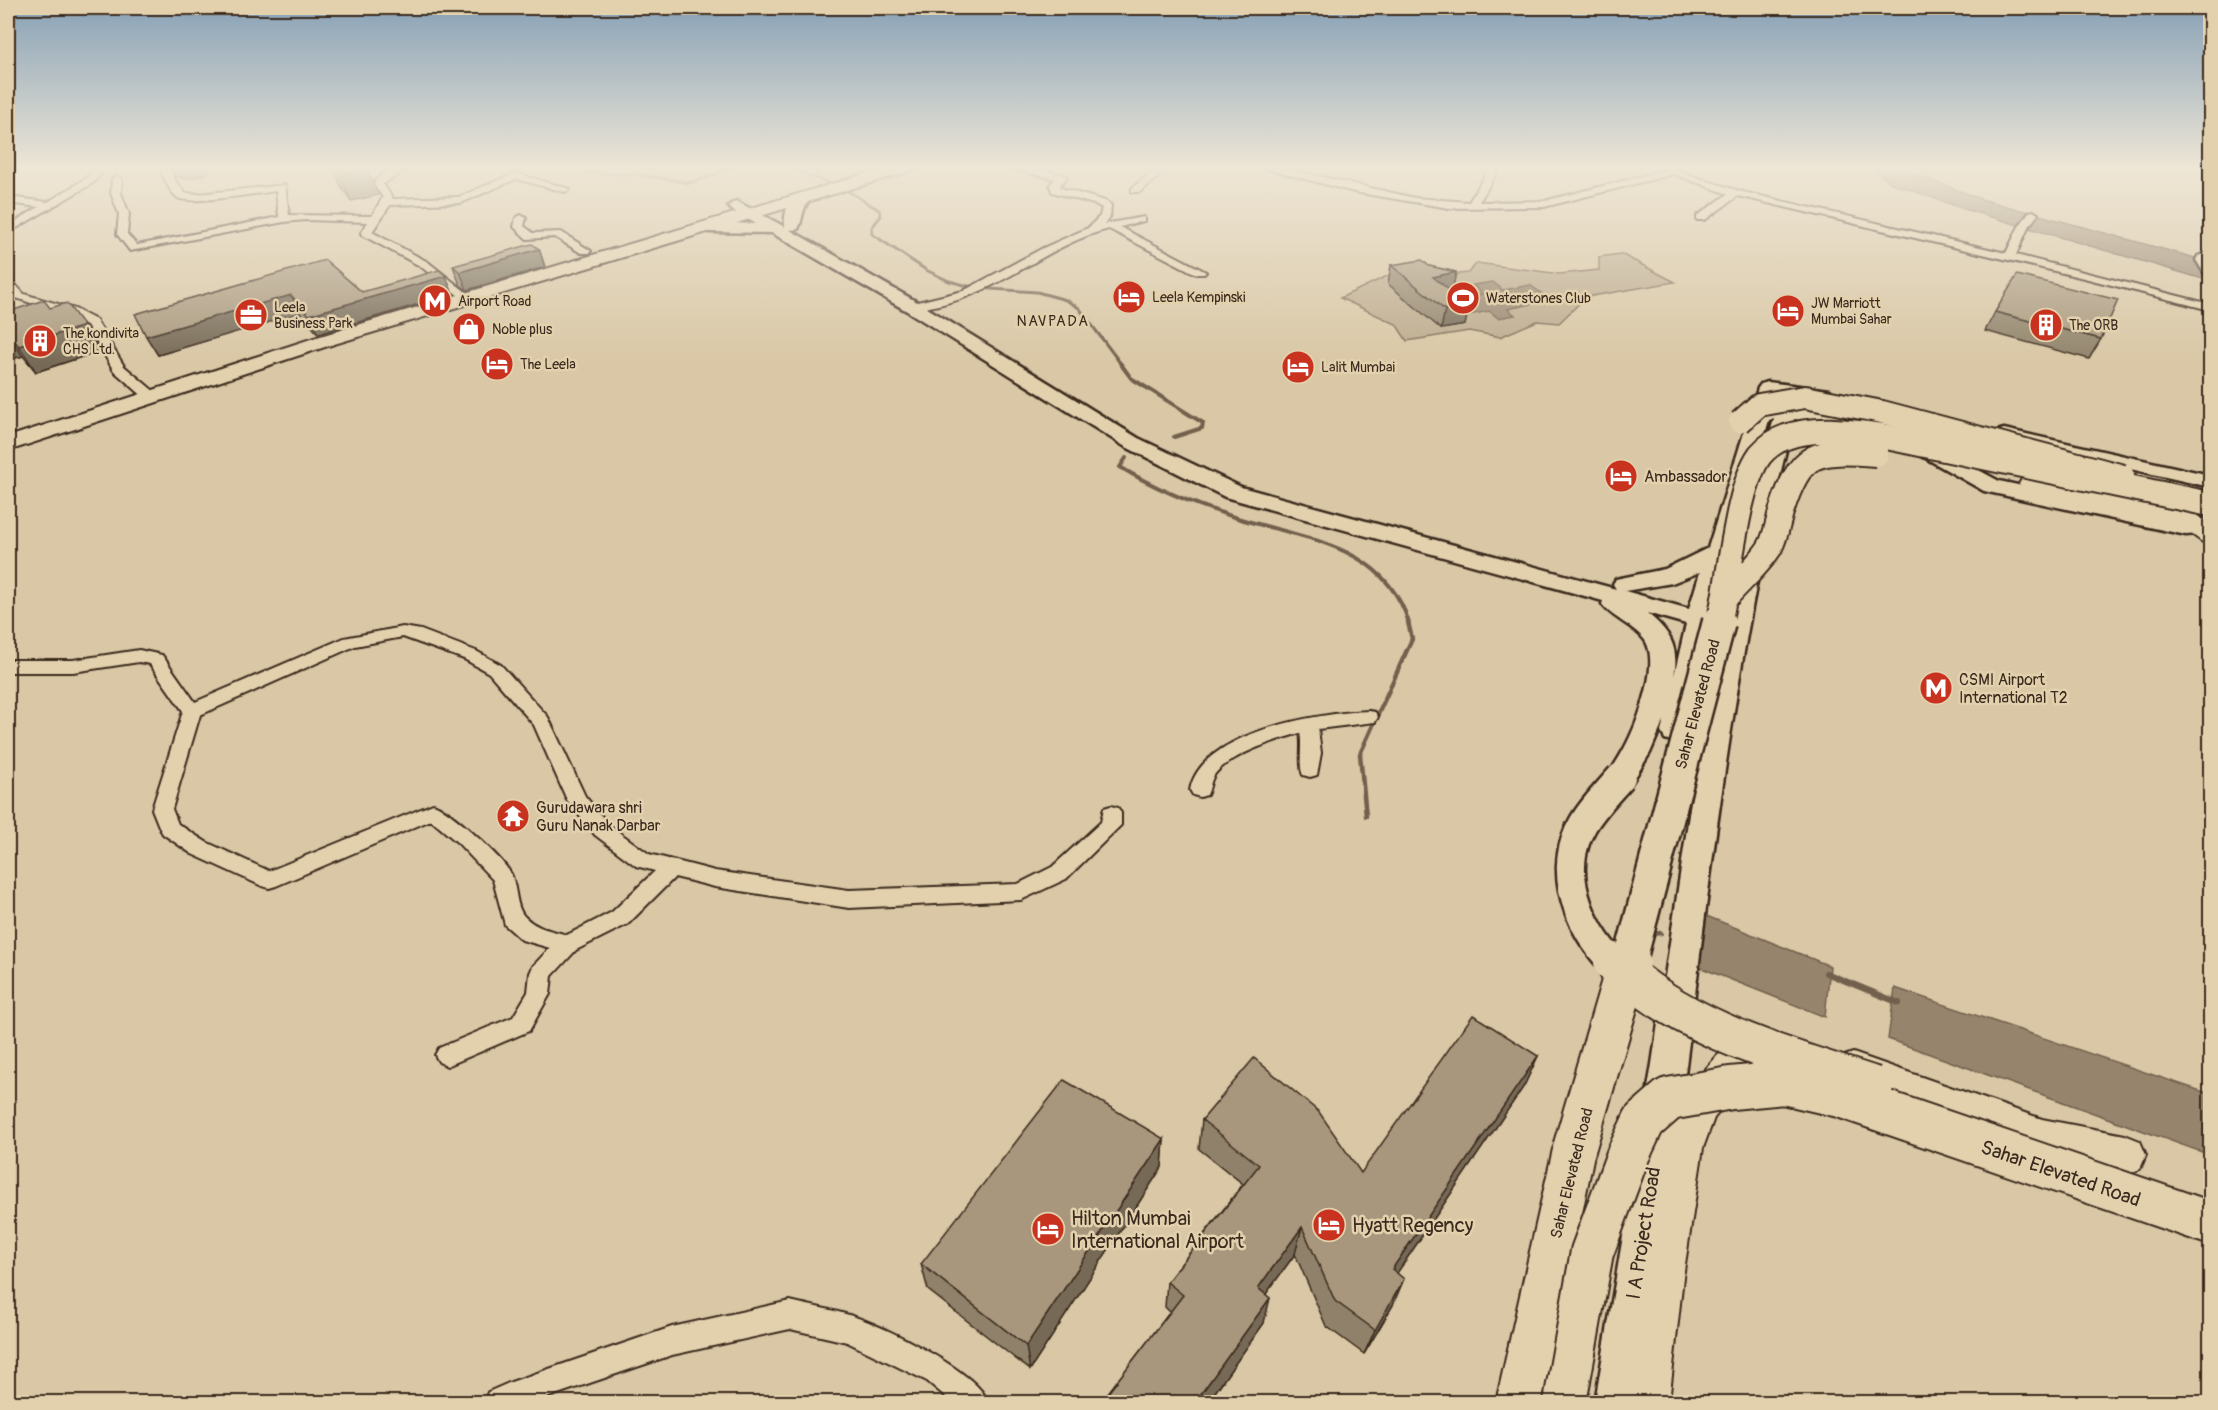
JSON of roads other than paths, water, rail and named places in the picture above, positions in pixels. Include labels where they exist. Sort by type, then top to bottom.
[{"type":"main road","points":[[461,294],[585,251],[659,232]]},
{"type":"main road","points":[[8,427],[145,390],[461,294],[691,232]]},
{"type":"main road","points":[[792,232],[1145,438],[1237,482],[1630,594],[1721,613]]},
{"type":"main road","points":[[920,306],[1131,442],[1233,492],[1577,587],[1630,594],[1683,636],[1692,654]]},
{"type":"main road","points":[[8,444],[145,390]]},
{"type":"main road","points":[[1778,402],[1833,396],[2211,481]]},
{"type":"main road","points":[[1733,502],[1730,460],[1740,422],[1759,405],[1804,397],[1882,412],[2211,499]]},
{"type":"main road","points":[[1721,613],[1769,474],[1778,402]]},
{"type":"main road","points":[[1721,613],[1719,551],[1733,502],[1778,402]]},
{"type":"main road","points":[[1778,402],[1897,434],[1992,486],[2186,528],[2208,523]]},
{"type":"main road","name":"Sahar Elevated Road","points":[[1520,1402],[1574,1149],[1643,911],[1721,613],[1750,471],[1763,452],[1786,438],[1808,432],[1841,431],[1882,436],[2208,523]]},
{"type":"main road","points":[[1497,1402],[1581,1050],[1632,931],[1692,654],[1770,547],[1788,491],[1804,463],[1822,454],[1871,453],[2031,484],[2208,523]]},
{"type":"main road","points":[[1630,594],[1689,570],[1719,551]]},
{"type":"main road","points":[[1577,587],[1626,610],[1658,640],[1664,656],[1658,700],[1638,753],[1583,824],[1576,841],[1570,872],[1575,903],[1583,923],[1599,949],[1626,975],[1655,996],[1723,1034],[2122,1172],[2211,1223]]},
{"type":"main road","name":"I A Project Road","points":[[1617,1402],[1670,1064],[1715,734],[1721,613]]},
{"type":"main road","points":[[1645,1402],[1660,1277],[1682,1148],[1698,1107],[1732,1068],[1760,1057],[1823,1062],[1874,1077],[2042,1138],[2125,1155]]},
{"type":"main road","name":"Sahar Elevated Road","points":[[1565,1402],[1592,1252],[1628,1155],[1644,1121],[1669,1099],[1731,1088],[1784,1083],[1840,1096],[2211,1223]]},
{"type":"street","points":[[122,232],[134,249],[215,232]]},
{"type":"street","points":[[367,232],[424,264],[461,294]]},
{"type":"street","points":[[525,232],[531,237],[557,234],[585,251]]},
{"type":"street","points":[[920,306],[967,294],[1047,250],[1088,232]]},
{"type":"street","points":[[1122,232],[1200,272]]},
{"type":"street","points":[[1902,232],[2211,307]]},
{"type":"street","points":[[2010,257],[2021,232]]},
{"type":"street","points":[[8,283],[20,296],[71,312],[92,323],[119,368],[145,390]]},
{"type":"street","points":[[568,944],[530,934],[513,919],[502,876],[465,838],[433,811],[269,880],[198,848],[170,829],[162,809],[192,711],[350,642],[378,634],[403,632],[416,634],[470,655],[495,669],[542,722],[577,800],[602,830],[643,860],[715,879],[849,899],[1021,892],[1059,873],[1111,825],[1111,813]]},
{"type":"street","points":[[8,666],[73,666],[138,656],[156,659],[192,711]]},
{"type":"street","points":[[1200,790],[1210,767],[1230,754],[1283,731],[1325,720],[1369,717]]},
{"type":"street","points":[[1307,724],[1313,754],[1310,770]]},
{"type":"street","points":[[447,1055],[520,1024],[539,994],[541,973],[568,944],[620,918],[672,867]]},
{"type":"street","points":[[498,1402],[672,1341],[790,1315],[850,1329],[937,1371],[974,1402]]},
{"type":"waterway","points":[[872,232],[926,270],[949,281],[976,288],[1037,292],[1066,300],[1079,308],[1121,364]]},
{"type":"waterway","points":[[1120,363],[1131,378],[1203,423],[1202,428],[1174,437]]},
{"type":"waterway","points":[[1126,458],[1120,467],[1175,495],[1234,517],[1313,539],[1361,560],[1381,576],[1397,596],[1409,623]]},
{"type":"waterway","points":[[1366,816],[1360,754],[1412,639],[1408,622]]},
{"type":"waterway","points":[[1650,934],[1661,933]]},
{"type":"waterway","points":[[1826,973],[1899,1003]]},
{"type":"place","name":"Leela Kempinski","points":[[1129,297]]},
{"type":"place","name":"Waterstones Club","points":[[1463,298]]},
{"type":"place","name":"Airport Road","points":[[435,301]]},
{"type":"place","name":"JW Marriott Mumbai Sahar","points":[[1788,311]]},
{"type":"place","name":"Leela Business Park","points":[[251,315]]},
{"type":"place","name":"The ORB","points":[[2046,325]]},
{"type":"place","name":"Noble plus","points":[[469,329]]},
{"type":"place","name":"The kondivita CHS Ltd.","points":[[40,341]]},
{"type":"place","name":"The Leela","points":[[497,364]]},
{"type":"place","name":"Lalit Mumbai","points":[[1298,367]]},
{"type":"place","name":"Ambassador","points":[[1621,476]]},
{"type":"place","name":"CSMI Airport International T2","points":[[1936,688]]},
{"type":"place","name":"Gurudawara shri Guru Nanak Darbar","points":[[513,816]]},
{"type":"place","name":"Hyatt Regency","points":[[1329,1225]]},
{"type":"place","name":"Hilton Mumbai International Airport","points":[[1048,1229]]},
{"type":"district","name":"NAVPADA","points":[[1053,321]]}]
